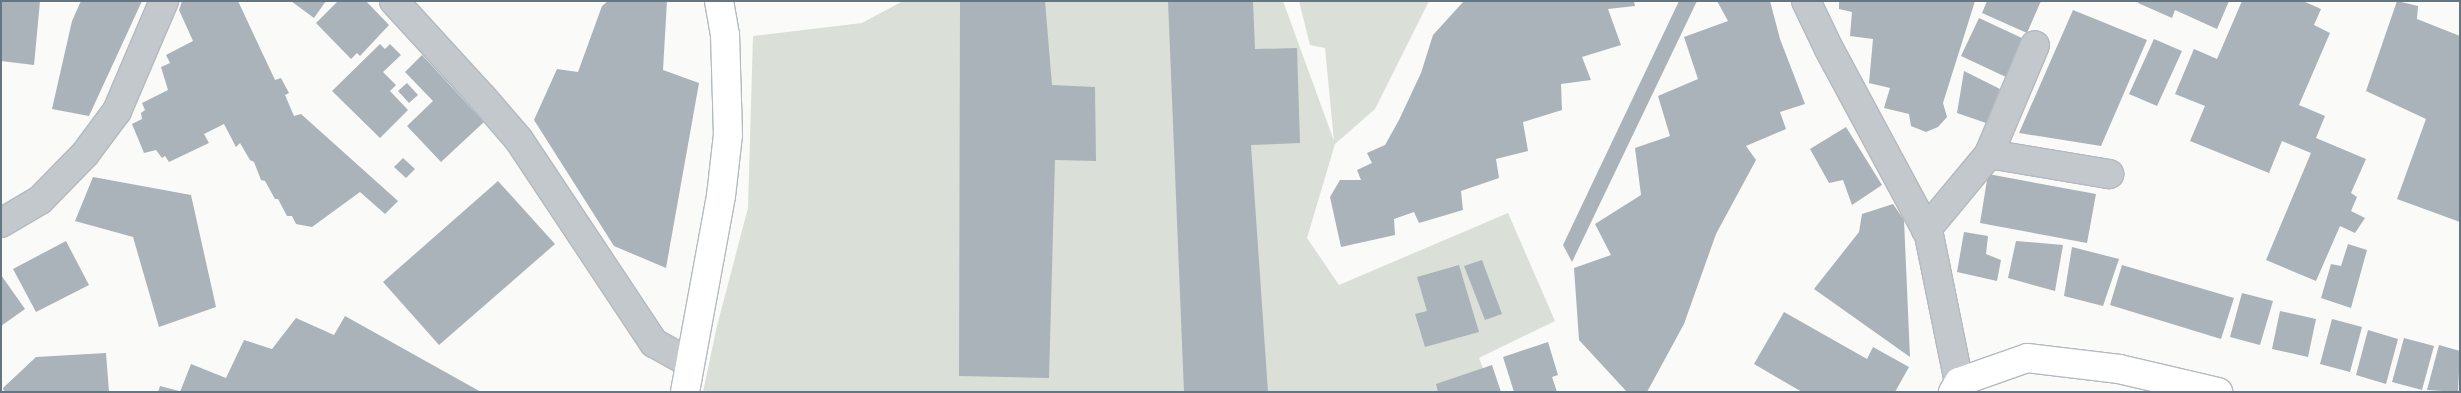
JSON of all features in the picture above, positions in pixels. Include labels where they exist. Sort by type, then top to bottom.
[{"type":"street","points":[[1,223],[40,200],[85,154],[116,111],[164,1]]},
{"type":"street","points":[[394,1],[519,140],[654,343],[690,364]]},
{"type":"street","points":[[685,392],[721,196],[728,135],[725,35],[719,1]]},
{"type":"street","points":[[1806,1],[1829,49],[1926,230],[1956,387],[2027,358],[2120,369],[2218,392]]},
{"type":"street","points":[[1926,230],[1988,154],[2035,45]]},
{"type":"street","points":[[1988,154],[2109,174]]},
{"type":"shaded area","points":[[903,1],[1283,1],[1334,141],[1325,48],[1310,45],[1299,1],[1429,1],[1375,109],[1335,144],[1307,238],[1339,285],[1508,213],[1555,321],[1479,358],[1492,392],[703,392],[717,326],[748,208],[753,36],[862,23]]},
{"type":"building","points":[[1,1],[40,1],[34,65],[1,61]]},
{"type":"building","points":[[81,1],[142,1],[89,116],[52,109],[72,21]]},
{"type":"building","points":[[182,1],[238,1],[275,80],[281,78],[289,93],[285,95],[294,116],[301,114],[398,201],[385,214],[360,192],[312,227],[296,224],[292,216],[287,216],[265,181],[261,180],[254,162],[250,160],[240,143],[236,147],[224,124],[204,134],[209,143],[169,162],[165,156],[162,158],[156,150],[144,153],[132,124],[142,119],[141,113],[145,110],[142,103],[168,90],[161,67],[170,63],[166,55],[193,41],[179,10]]},
{"type":"building","points":[[291,1],[326,1],[314,18]]},
{"type":"building","points":[[338,1],[366,1],[389,25],[360,56],[357,53],[351,59],[316,23]]},
{"type":"building","points":[[608,1],[667,1],[663,70],[699,83],[666,268],[614,246],[534,120],[557,69],[578,72],[602,6]]},
{"type":"building","points":[[960,1],[1045,1],[1052,85],[1095,87],[1096,161],[1055,160],[1049,378],[959,376]]},
{"type":"building","points":[[1168,1],[1253,1],[1255,49],[1297,48],[1300,143],[1251,145],[1268,392],[1184,392]]},
{"type":"building","points":[[1464,1],[1634,1],[1635,6],[1608,9],[1621,45],[1582,57],[1591,80],[1561,84],[1562,110],[1523,122],[1528,151],[1496,159],[1499,178],[1461,191],[1463,210],[1419,223],[1414,212],[1394,219],[1395,235],[1341,247],[1330,197],[1340,180],[1361,180],[1357,170],[1372,163],[1367,153],[1385,145],[1421,73],[1433,35]]},
{"type":"building","points":[[1679,1],[1697,1],[1572,262],[1563,245]]},
{"type":"building","points":[[1717,1],[1770,1],[1780,39],[1805,104],[1780,112],[1786,129],[1746,146],[1756,160],[1716,234],[1684,324],[1647,392],[1627,392],[1579,340],[1574,268],[1611,255],[1595,224],[1641,195],[1635,148],[1670,136],[1658,96],[1698,79],[1684,37],[1728,21]]},
{"type":"building","points":[[1839,1],[1975,1],[1943,103],[1947,117],[1938,127],[1926,132],[1911,126],[1909,114],[1884,108],[1890,88],[1869,83],[1873,39],[1850,36],[1852,12],[1839,9]]},
{"type":"building","points":[[1987,1],[2041,1],[2027,33],[1982,13]]},
{"type":"building","points":[[2139,1],[2229,1],[2217,29],[2175,10],[2172,18],[2138,3]]},
{"type":"building","points":[[2242,1],[2303,1],[2321,9],[2314,25],[2330,33],[2299,105],[2325,116],[2316,138],[2366,159],[2351,193],[2357,197],[2351,211],[2365,218],[2355,233],[2340,226],[2316,281],[2266,260],[2311,153],[2282,141],[2269,173],[2190,141],[2205,106],[2175,94],[2194,49],[2217,59]]},
{"type":"building","points":[[2397,1],[2418,6],[2417,19],[2460,36],[2460,222],[2397,199],[2426,119],[2366,91]]},
{"type":"building","points":[[2073,10],[2147,40],[2101,146],[2019,133]]},
{"type":"building","points":[[1979,18],[2024,39],[2006,77],[1961,56]]},
{"type":"building","points":[[2154,39],[2182,51],[2157,106],[2129,94]]},
{"type":"building","points":[[380,44],[385,49],[390,44],[401,55],[383,72],[396,85],[390,91],[408,110],[380,138],[332,91]]},
{"type":"building","points":[[422,55],[484,122],[441,162],[407,126],[433,101],[405,72]]},
{"type":"building","points":[[1964,71],[2000,89],[1986,123],[1957,113]]},
{"type":"building","points":[[407,83],[418,95],[409,103],[398,91]]},
{"type":"building","points":[[1846,127],[1882,185],[1852,205],[1843,180],[1829,183],[1810,149]]},
{"type":"building","points":[[403,158],[415,169],[406,178],[394,167]]},
{"type":"building","points":[[1988,174],[2096,194],[2087,243],[1980,223]]},
{"type":"building","points":[[93,177],[191,195],[216,307],[159,327],[133,237],[75,221]]},
{"type":"building","points":[[498,181],[555,244],[439,345],[383,282]]},
{"type":"building","points":[[1893,204],[1904,220],[1910,357],[1814,289],[1859,232],[1862,214]]},
{"type":"building","points":[[1964,232],[1988,236],[1986,254],[2001,260],[1997,281],[1957,272]]},
{"type":"building","points":[[66,241],[89,285],[36,312],[13,269]]},
{"type":"building","points":[[2016,241],[2063,245],[2055,291],[2008,278]]},
{"type":"building","points":[[2348,244],[2367,250],[2351,308],[2321,298],[2331,264],[2341,266]]},
{"type":"building","points":[[2072,247],[2119,259],[2103,306],[2064,296]]},
{"type":"building","points":[[1482,260],[1502,314],[1485,320],[1464,266]]},
{"type":"building","points":[[1459,265],[1479,332],[1425,347],[1415,314],[1427,311],[1417,277]]},
{"type":"building","points":[[2122,265],[2234,298],[2221,339],[2110,305]]},
{"type":"building","points":[[1,275],[25,309],[1,326]]},
{"type":"building","points":[[2242,293],[2273,301],[2260,345],[2230,337]]},
{"type":"building","points":[[2280,311],[2316,319],[2308,357],[2272,349]]},
{"type":"building","points":[[1784,312],[1867,359],[1873,347],[1909,367],[1895,392],[1802,392],[1754,364]]},
{"type":"building","points":[[345,316],[481,392],[180,392],[191,364],[226,378],[244,340],[272,349],[296,318],[334,335]]},
{"type":"building","points":[[2332,319],[2362,327],[2350,372],[2320,364]]},
{"type":"building","points":[[2368,330],[2398,339],[2386,384],[2356,375]]},
{"type":"building","points":[[2404,338],[2434,346],[2422,390],[2392,382]]},
{"type":"building","points":[[1548,342],[1558,375],[1552,377],[1557,392],[1514,392],[1503,357]]},
{"type":"building","points":[[2439,345],[2460,351],[2458,392],[2427,390]]},
{"type":"building","points":[[106,353],[109,392],[4,392],[3,388],[36,357]]},
{"type":"building","points":[[1492,365],[1501,392],[1438,392],[1436,384]]},
{"type":"building","points":[[160,386],[179,391],[179,392],[158,392]]}]
